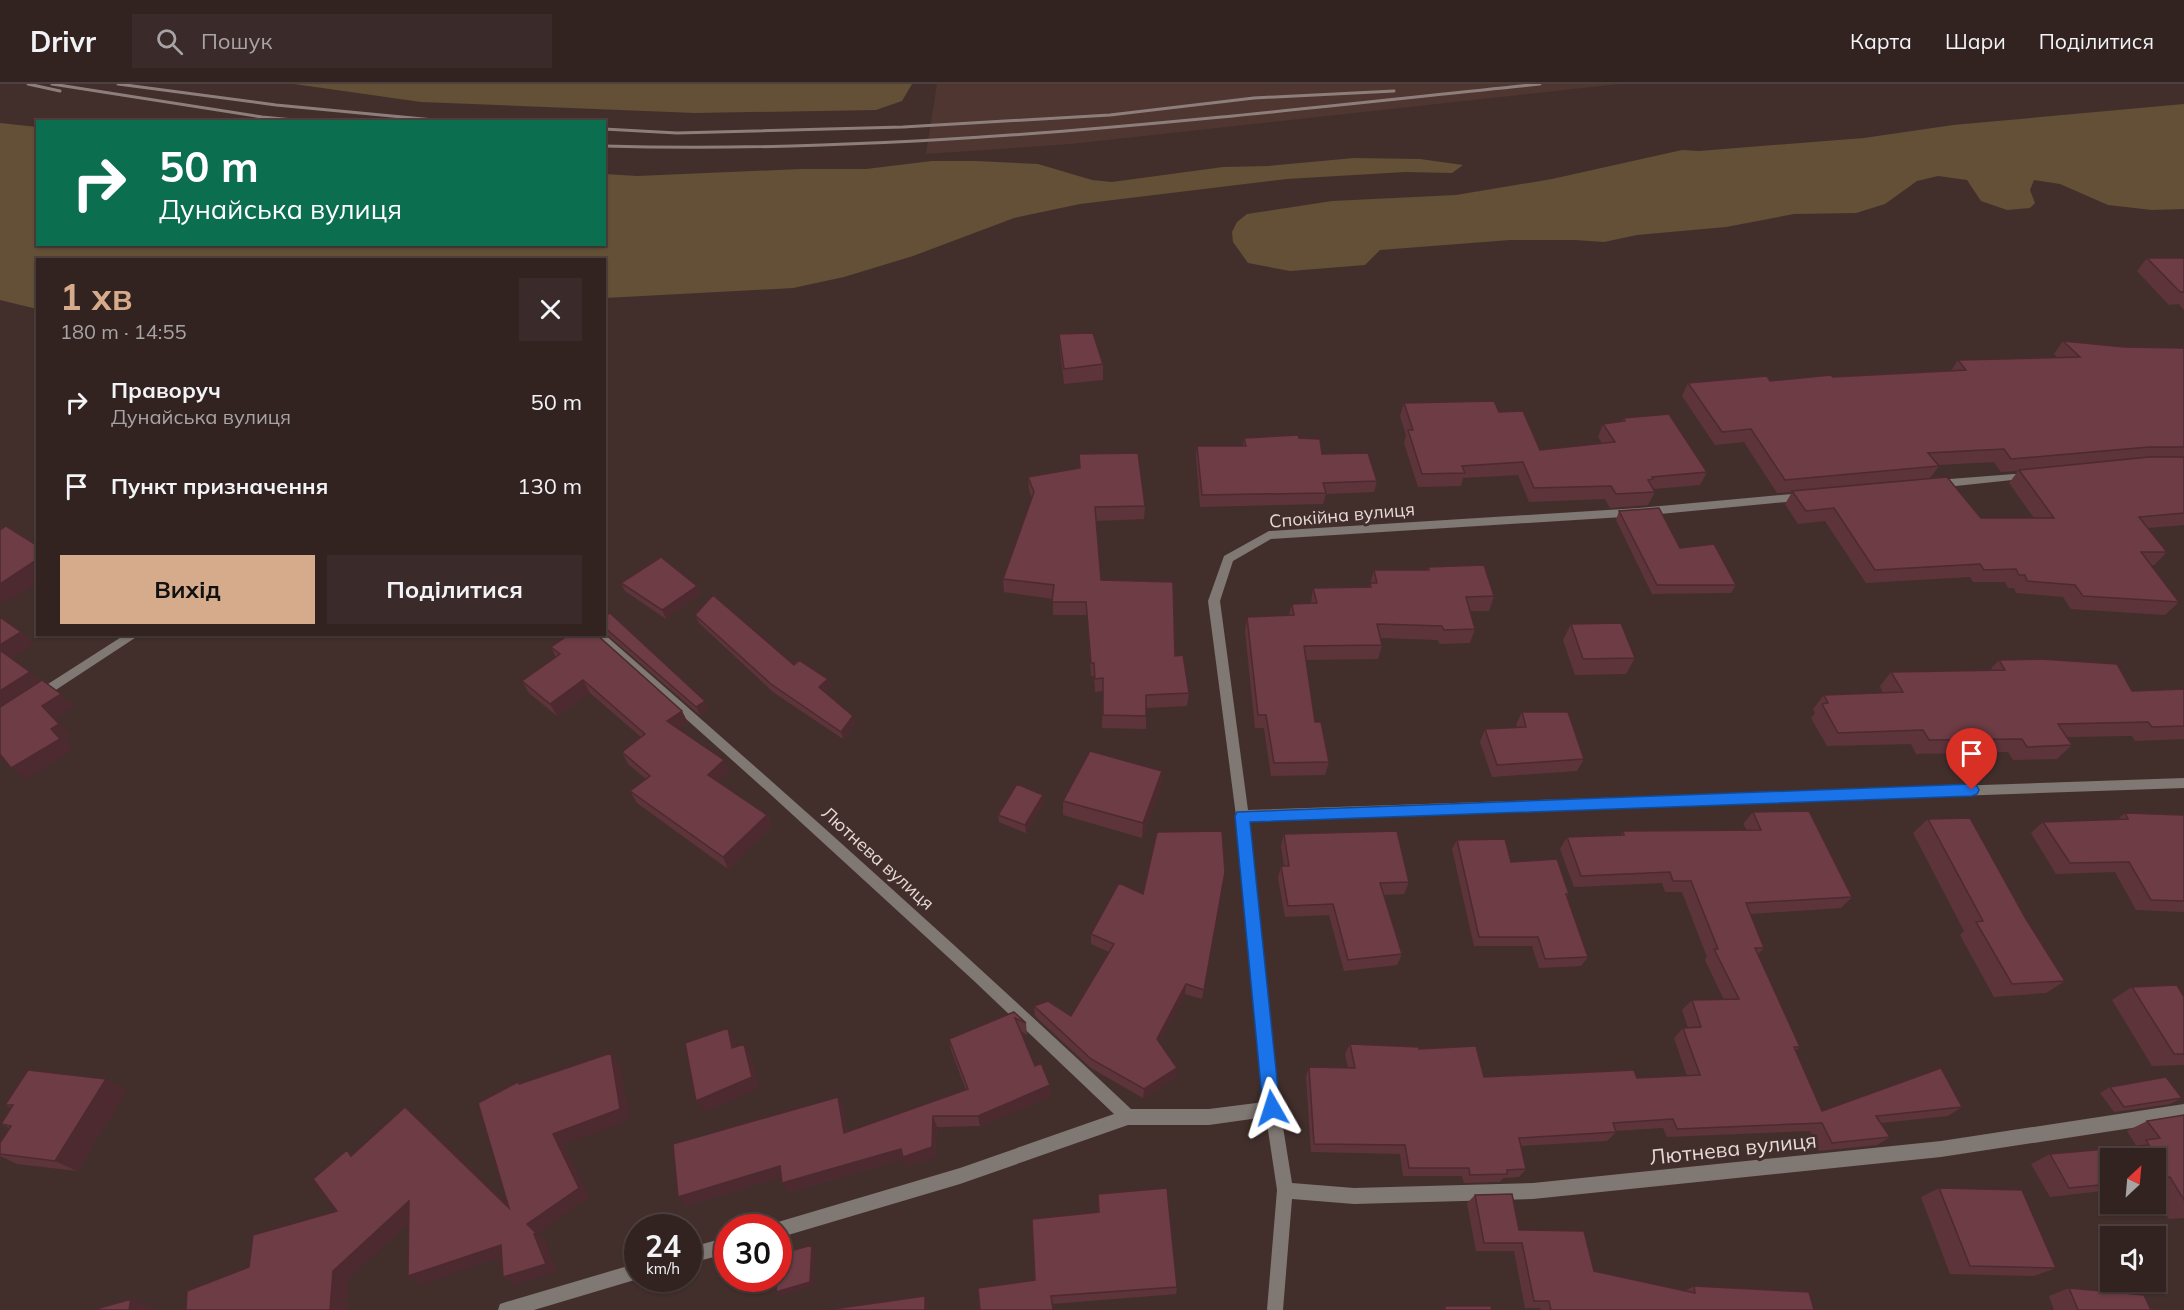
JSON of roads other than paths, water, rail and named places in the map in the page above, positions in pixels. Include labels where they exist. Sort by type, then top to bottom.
[{"type":"street","points":[[1923,485],[2042,474]]},
{"type":"street","name":"Спокійна вулиця","points":[[1275,1310],[1285,1190],[1272,1108],[1242,816],[1214,601],[1228,559],[1269,535],[1639,512],[1817,495]]},
{"type":"street","points":[[29,701],[133,636]]},
{"type":"street","name":"Лютнева вулиця","points":[[598,636],[765,782],[1128,1117]]},
{"type":"street","points":[[1242,816],[2184,783]]},
{"type":"street","points":[[792,1226],[960,1176],[1128,1117],[1209,1117],[1272,1108]]},
{"type":"street","name":"Лютнева вулиця","points":[[1285,1190],[1354,1196],[1533,1191],[1941,1149],[2184,1112]]},
{"type":"street","points":[[506,1310],[624,1275]]},
{"type":"railway","points":[[28,84],[60,91]]},
{"type":"railway","points":[[52,84],[293,120]]},
{"type":"railway","points":[[118,84],[276,105],[434,120]]},
{"type":"railway","points":[[606,146],[839,145],[956,139],[1190,120],[1540,84]]},
{"type":"railway","points":[[606,129],[677,133],[903,127],[1110,115],[1254,98],[1394,91]]}]
